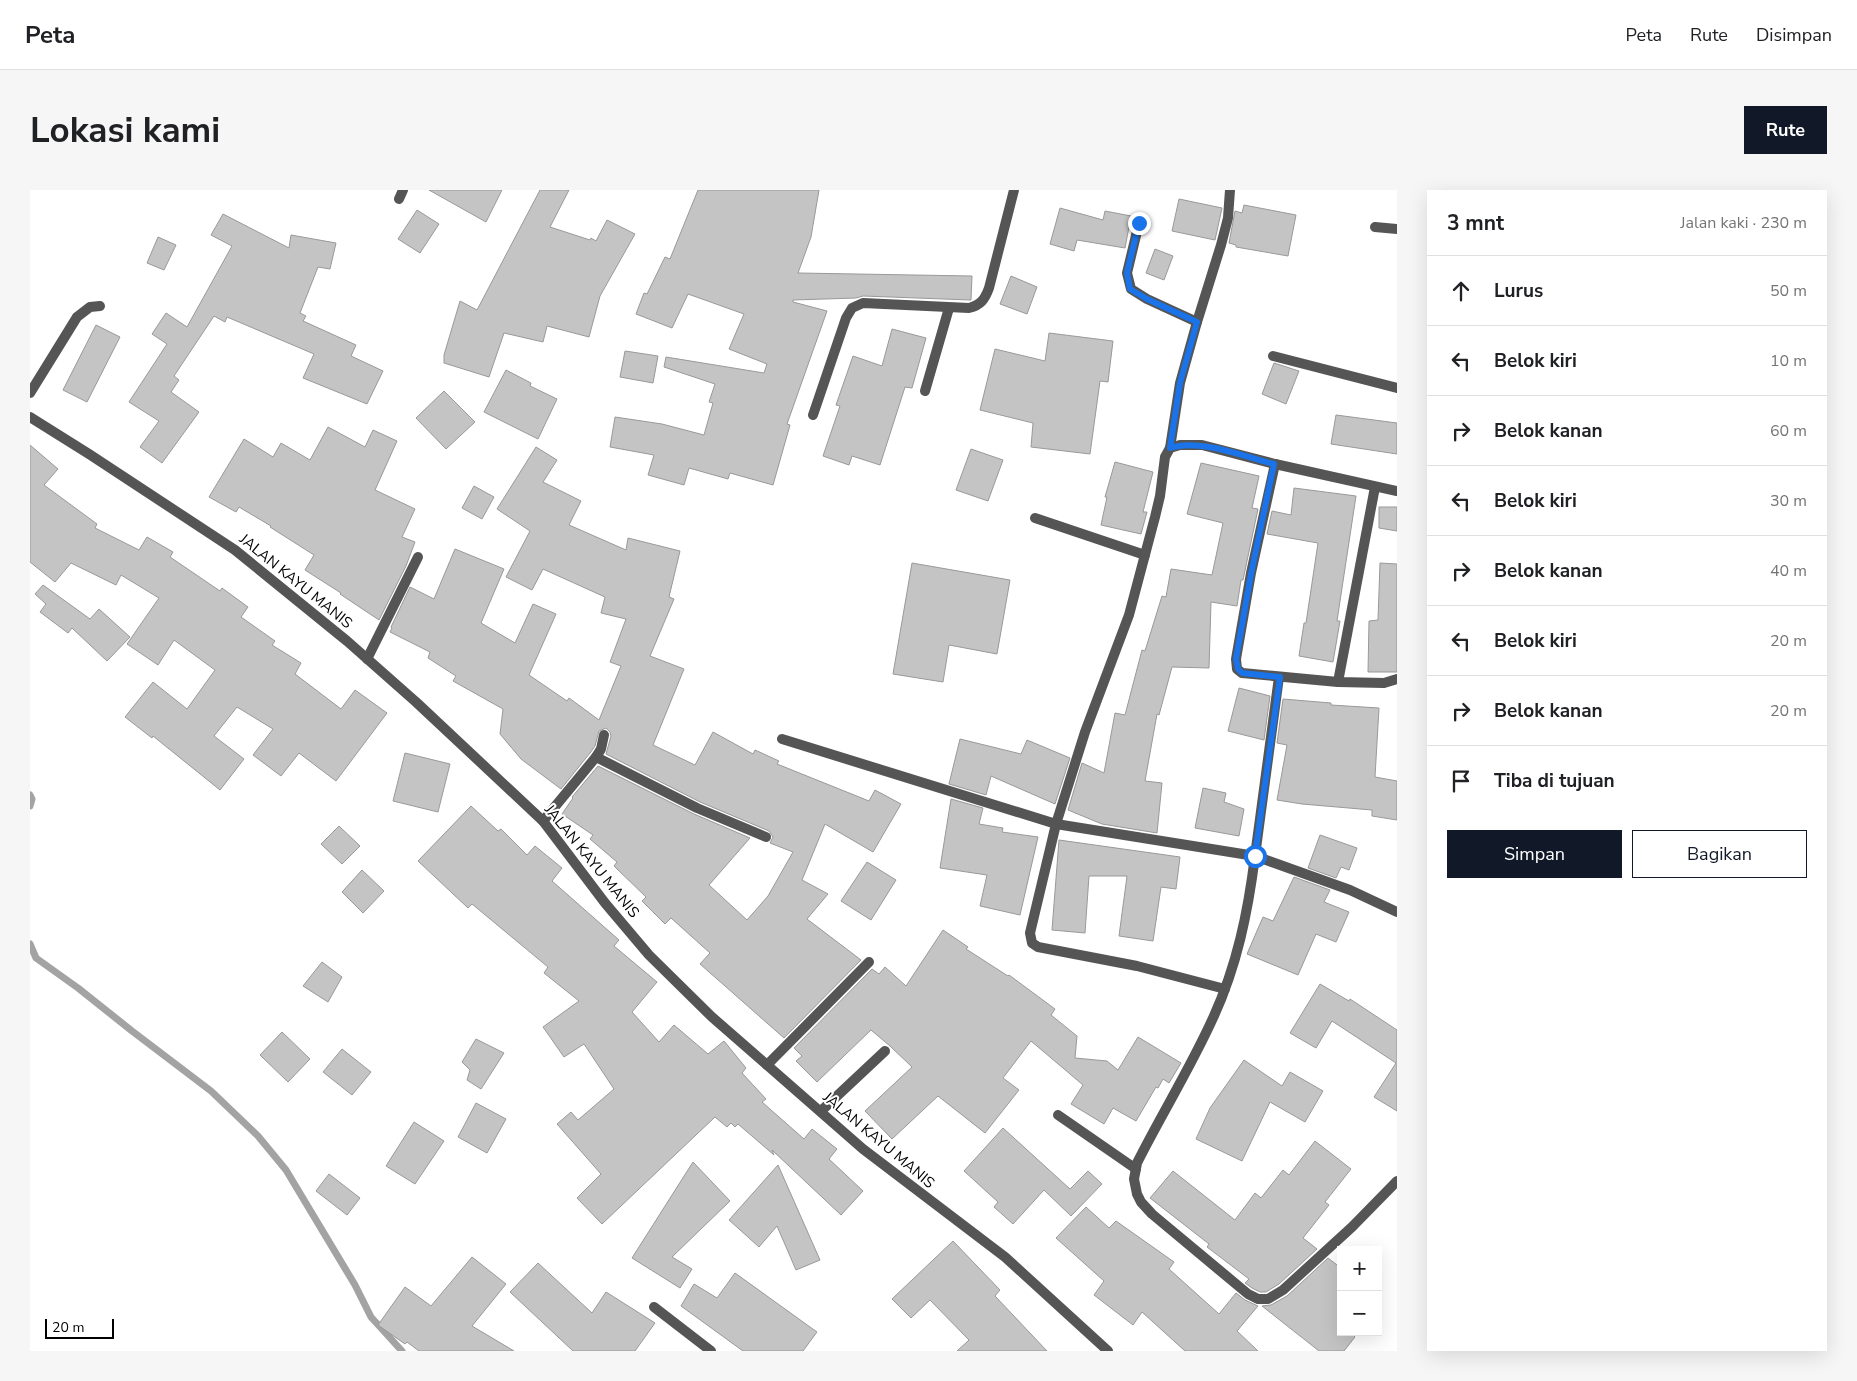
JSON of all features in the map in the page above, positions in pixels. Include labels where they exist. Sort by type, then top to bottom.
[{"type":"street","points":[[813,415],[846,318],[852,308],[863,303],[969,308],[976,306],[986,297],[1014,190]]},
{"type":"street","points":[[1225,989],[1137,966],[1038,947],[1032,943],[1030,934],[1056,824],[1085,732],[1129,615],[1146,555],[1160,496],[1164,457],[1170,448],[1180,383],[1222,245],[1228,218],[1230,190]]},
{"type":"street","points":[[1139,223],[1127,273],[1130,289],[1197,322]]},
{"type":"street","points":[[1375,227],[1397,229]]},
{"type":"street","points":[[30,393],[78,317],[90,307],[100,306]]},
{"type":"street","points":[[925,391],[949,308]]},
{"type":"street","points":[[1273,356],[1397,388]]},
{"type":"street","name":"JALAN KAYU MANIS","points":[[30,417],[235,550],[367,659],[543,821],[605,904],[650,955],[712,1016],[863,1149],[1004,1257],[1108,1351]]},
{"type":"street","points":[[1170,448],[1180,444],[1202,445],[1274,464],[1397,491]]},
{"type":"street","points":[[1274,464],[1251,574],[1236,663],[1242,673],[1280,677],[1338,682],[1384,683],[1397,679]]},
{"type":"street","points":[[1338,682],[1374,487]]},
{"type":"street","points":[[1035,518],[1146,555]]},
{"type":"street","points":[[367,659],[418,557]]},
{"type":"street","points":[[1280,677],[1246,919],[1239,949],[1213,1019],[1145,1148],[1136,1169],[1134,1179],[1137,1194],[1152,1214],[1248,1294],[1258,1299],[1268,1299],[1282,1290],[1352,1227],[1397,1181]]},
{"type":"street","points":[[543,821],[601,750],[604,735]]},
{"type":"street","points":[[782,739],[1056,824],[1255,856],[1350,890],[1397,912]]},
{"type":"street","points":[[596,757],[697,808],[766,837]]},
{"type":"street","points":[[768,1065],[869,962]]},
{"type":"street","points":[[821,1111],[885,1051]]},
{"type":"street","points":[[1058,1115],[1136,1169]]},
{"type":"street","points":[[654,1307],[711,1351]]},
{"type":"building","points":[[429,190],[502,190],[486,222]]},
{"type":"building","points":[[540,190],[569,190],[550,227],[596,241],[607,220],[635,234],[600,296],[589,337],[547,326],[543,342],[504,333],[489,377],[444,363],[444,355],[460,301],[477,310]]},
{"type":"building","points":[[698,190],[819,190],[811,237],[798,273],[972,276],[971,300],[863,296],[856,298],[793,300],[793,302],[827,311],[787,424],[790,425],[773,485],[730,473],[728,479],[689,468],[684,485],[648,475],[654,455],[610,447],[615,417],[662,424],[704,435],[713,403],[709,402],[715,384],[664,367],[666,357],[764,373],[767,364],[729,349],[744,314],[688,294],[672,328],[636,314],[644,293],[647,294],[665,257],[670,259]]},
{"type":"building","points":[[1179,199],[1222,208],[1215,240],[1172,231]]},
{"type":"building","points":[[1244,205],[1296,215],[1288,256],[1236,247],[1236,245],[1229,243],[1235,211],[1242,213]]},
{"type":"building","points":[[1060,208],[1103,220],[1105,211],[1131,216],[1125,248],[1077,240],[1074,251],[1050,244]]},
{"type":"building","points":[[417,210],[439,224],[420,253],[398,239]]},
{"type":"building","points":[[223,214],[289,248],[291,235],[336,243],[330,269],[318,267],[300,313],[306,316],[303,321],[356,345],[351,356],[383,371],[367,404],[303,378],[314,354],[227,317],[225,322],[214,316],[174,376],[179,380],[171,392],[199,412],[162,463],[140,447],[159,421],[129,402],[167,344],[152,334],[166,313],[187,327],[232,246],[211,235]]},
{"type":"building","points":[[158,237],[176,245],[164,270],[147,263]]},
{"type":"building","points":[[1155,249],[1173,256],[1164,280],[1146,273]]},
{"type":"building","points":[[1011,276],[1037,287],[1027,314],[1000,304]]},
{"type":"building","points":[[96,325],[120,337],[87,402],[63,390]]},
{"type":"building","points":[[892,329],[926,338],[912,388],[905,387],[880,465],[852,456],[849,465],[823,456],[840,406],[836,405],[853,356],[882,366]]},
{"type":"building","points":[[1049,333],[1113,341],[1108,382],[1100,381],[1090,454],[1031,447],[1033,423],[980,410],[995,349],[1045,361]]},
{"type":"building","points":[[625,351],[658,356],[653,383],[620,377]]},
{"type":"building","points":[[1274,363],[1299,371],[1286,404],[1262,394]]},
{"type":"building","points":[[506,370],[531,383],[530,386],[557,399],[538,439],[484,412]]},
{"type":"building","points":[[444,391],[475,422],[446,449],[416,418]]},
{"type":"building","points":[[1336,415],[1397,423],[1397,454],[1331,444]]},
{"type":"building","points":[[328,427],[365,447],[373,430],[397,441],[375,490],[415,509],[402,537],[415,542],[406,566],[379,620],[305,570],[314,555],[239,507],[236,512],[209,497],[244,439],[273,457],[281,443],[310,460]]},
{"type":"building","points":[[30,445],[58,469],[44,485],[97,524],[95,528],[139,550],[147,537],[173,552],[170,557],[220,591],[222,588],[248,607],[241,617],[275,641],[272,645],[301,663],[295,674],[341,709],[355,690],[387,713],[336,781],[299,753],[281,776],[253,755],[273,729],[237,707],[214,736],[244,759],[220,790],[153,736],[152,738],[125,717],[153,682],[187,709],[215,670],[174,640],[158,665],[127,644],[159,598],[121,575],[116,585],[71,563],[55,582],[30,562]]},
{"type":"building","points":[[536,447],[557,460],[543,482],[581,501],[569,525],[626,550],[628,538],[680,551],[669,597],[674,599],[650,656],[684,669],[653,745],[695,765],[713,732],[753,754],[755,750],[779,761],[777,764],[869,801],[875,790],[901,804],[873,852],[825,824],[802,880],[828,894],[807,919],[861,960],[784,1038],[700,964],[710,953],[671,918],[665,924],[642,901],[646,897],[614,866],[617,862],[590,839],[593,835],[562,814],[572,797],[598,766],[694,814],[750,838],[709,885],[747,920],[768,896],[793,852],[770,843],[773,837],[769,831],[700,802],[606,754],[611,736],[606,728],[599,731],[595,746],[561,789],[521,759],[500,734],[503,709],[453,681],[456,676],[428,658],[430,652],[390,632],[410,587],[434,599],[455,549],[504,569],[481,623],[515,643],[533,604],[556,614],[529,675],[567,701],[569,698],[599,720],[621,666],[610,662],[626,619],[601,613],[605,597],[543,569],[532,590],[506,577],[530,531],[497,509]]},
{"type":"building","points":[[971,449],[1003,460],[988,501],[956,490]]},
{"type":"building","points":[[1115,462],[1153,472],[1143,512],[1147,512],[1141,534],[1101,525],[1107,497],[1105,497]]},
{"type":"building","points":[[1201,463],[1259,476],[1252,508],[1258,509],[1243,580],[1241,580],[1237,606],[1211,602],[1209,668],[1172,667],[1159,715],[1157,714],[1145,781],[1162,783],[1157,833],[1102,824],[1068,810],[1082,763],[1104,773],[1115,713],[1125,715],[1142,650],[1145,651],[1162,596],[1166,597],[1171,569],[1212,575],[1223,523],[1187,514]]},
{"type":"building","points":[[474,486],[494,497],[482,519],[462,508]]},
{"type":"building","points":[[1294,488],[1356,496],[1337,621],[1340,621],[1333,662],[1299,656],[1318,543],[1267,534],[1272,511],[1291,515]]},
{"type":"building","points":[[1379,507],[1397,507],[1397,531],[1379,528]]},
{"type":"building","points":[[912,563],[1010,580],[997,654],[949,645],[943,682],[893,674]]},
{"type":"building","points":[[1380,563],[1397,564],[1397,672],[1368,672],[1369,621],[1378,620]]},
{"type":"building","points":[[43,585],[90,619],[99,609],[130,637],[107,661],[72,628],[68,633],[40,612],[46,604],[35,594]]},
{"type":"building","points":[[1239,688],[1270,696],[1264,740],[1228,731]]},
{"type":"building","points":[[1283,699],[1379,708],[1375,777],[1397,781],[1397,820],[1372,816],[1372,810],[1277,800],[1287,745],[1277,743]]},
{"type":"building","points":[[960,739],[1021,754],[1027,740],[1070,758],[1055,804],[991,776],[986,795],[949,784]]},
{"type":"building","points":[[405,753],[450,764],[438,812],[393,801]]},
{"type":"building","points":[[1203,788],[1226,793],[1224,802],[1244,809],[1239,836],[1195,828]]},
{"type":"building","points":[[951,799],[983,808],[979,824],[1003,828],[1002,832],[1038,837],[1020,915],[980,906],[987,875],[940,868]]},
{"type":"building","points":[[471,806],[498,831],[501,829],[527,855],[535,846],[562,868],[552,881],[619,940],[614,946],[657,982],[632,1012],[659,1042],[674,1025],[708,1054],[724,1041],[746,1068],[742,1073],[766,1099],[762,1102],[804,1139],[812,1129],[837,1149],[829,1159],[863,1191],[841,1215],[772,1150],[774,1155],[738,1124],[735,1127],[731,1123],[727,1127],[715,1117],[602,1224],[577,1198],[601,1174],[557,1124],[571,1112],[578,1120],[614,1089],[584,1044],[564,1057],[543,1027],[579,1001],[544,973],[548,967],[472,904],[468,908],[418,861]]},
{"type":"building","points":[[339,826],[360,846],[342,864],[321,844]]},
{"type":"building","points":[[1320,835],[1357,848],[1349,870],[1341,867],[1336,878],[1308,868]]},
{"type":"building","points":[[1059,840],[1180,857],[1176,889],[1161,887],[1153,941],[1119,936],[1127,876],[1089,876],[1085,933],[1052,930]]},
{"type":"building","points":[[867,862],[896,880],[871,920],[841,901]]},
{"type":"building","points":[[362,870],[384,891],[363,913],[342,892]]},
{"type":"building","points":[[1294,877],[1330,890],[1324,902],[1349,912],[1336,942],[1316,934],[1298,975],[1247,954],[1263,917],[1273,921]]},
{"type":"building","points":[[943,930],[968,947],[966,949],[1009,975],[1055,1009],[1051,1015],[1077,1036],[1075,1058],[1107,1061],[1118,1070],[1138,1037],[1181,1063],[1169,1083],[1163,1079],[1158,1088],[1156,1087],[1136,1121],[1113,1108],[1104,1124],[1071,1104],[1083,1085],[1031,1041],[1003,1078],[1019,1090],[985,1133],[938,1096],[892,1139],[865,1111],[912,1067],[890,1046],[871,1030],[817,1082],[796,1061],[802,1056],[794,1048],[872,969],[879,974],[885,967],[906,986]]},
{"type":"building","points":[[322,962],[342,977],[328,1002],[303,986]]},
{"type":"building","points":[[1320,984],[1349,1001],[1350,999],[1397,1030],[1397,1111],[1374,1097],[1396,1063],[1332,1021],[1316,1048],[1290,1033]]},
{"type":"building","points":[[282,1032],[310,1059],[288,1082],[260,1055]]},
{"type":"building","points":[[476,1039],[504,1053],[481,1089],[467,1080],[470,1070],[462,1062]]},
{"type":"building","points":[[342,1049],[371,1072],[352,1095],[323,1072]]},
{"type":"building","points":[[1244,1060],[1282,1086],[1290,1072],[1323,1091],[1305,1122],[1270,1102],[1242,1161],[1196,1139],[1210,1108]]},
{"type":"building","points":[[476,1103],[506,1119],[487,1153],[458,1137]]},
{"type":"building","points":[[414,1122],[444,1141],[415,1184],[386,1166]]},
{"type":"building","points":[[1003,1128],[1070,1189],[1088,1171],[1102,1184],[1071,1216],[1044,1190],[1013,1224],[994,1207],[998,1202],[964,1171]]},
{"type":"building","points":[[1315,1141],[1351,1169],[1325,1202],[1329,1205],[1303,1238],[1317,1249],[1279,1284],[1266,1292],[1260,1292],[1245,1283],[1249,1279],[1207,1247],[1209,1244],[1150,1198],[1173,1171],[1235,1220],[1255,1193],[1261,1198],[1283,1170],[1289,1175]]},
{"type":"building","points":[[693,1162],[730,1201],[672,1257],[692,1269],[680,1288],[632,1258]]},
{"type":"building","points":[[778,1165],[820,1260],[796,1270],[777,1226],[759,1247],[729,1220]]},
{"type":"building","points":[[329,1174],[360,1198],[347,1215],[316,1191]]},
{"type":"building","points":[[1086,1207],[1109,1228],[1116,1221],[1174,1262],[1169,1269],[1219,1314],[1236,1293],[1258,1306],[1237,1331],[1258,1351],[1185,1351],[1142,1312],[1133,1325],[1094,1295],[1104,1281],[1056,1238]]},
{"type":"building","points":[[953,1241],[1000,1290],[995,1296],[1047,1351],[957,1351],[969,1340],[930,1300],[911,1318],[892,1299]]},
{"type":"building","points":[[472,1257],[506,1284],[472,1326],[514,1351],[419,1351],[407,1342],[405,1344],[378,1325],[405,1287],[431,1306]]},
{"type":"building","points":[[1328,1258],[1337,1265],[1337,1336],[1355,1337],[1344,1351],[1319,1351],[1262,1306],[1271,1305],[1287,1296]]},
{"type":"building","points":[[538,1263],[592,1313],[606,1292],[655,1323],[635,1351],[573,1351],[510,1292]]},
{"type":"building","points":[[735,1273],[817,1332],[803,1351],[743,1351],[681,1306],[694,1284],[717,1298]]},
{"type":"waterway","points":[[30,795],[32,799],[30,806]]},
{"type":"waterway","points":[[30,944],[36,958],[78,988],[211,1091],[258,1136],[286,1170],[355,1285],[371,1317],[402,1351]]},
{"type":"route","points":[[1139,223],[1127,273],[1130,289],[1197,322],[1180,383],[1170,448],[1180,444],[1202,445],[1274,464],[1251,574],[1236,659],[1238,669],[1242,673],[1280,677],[1255,856]]}]
